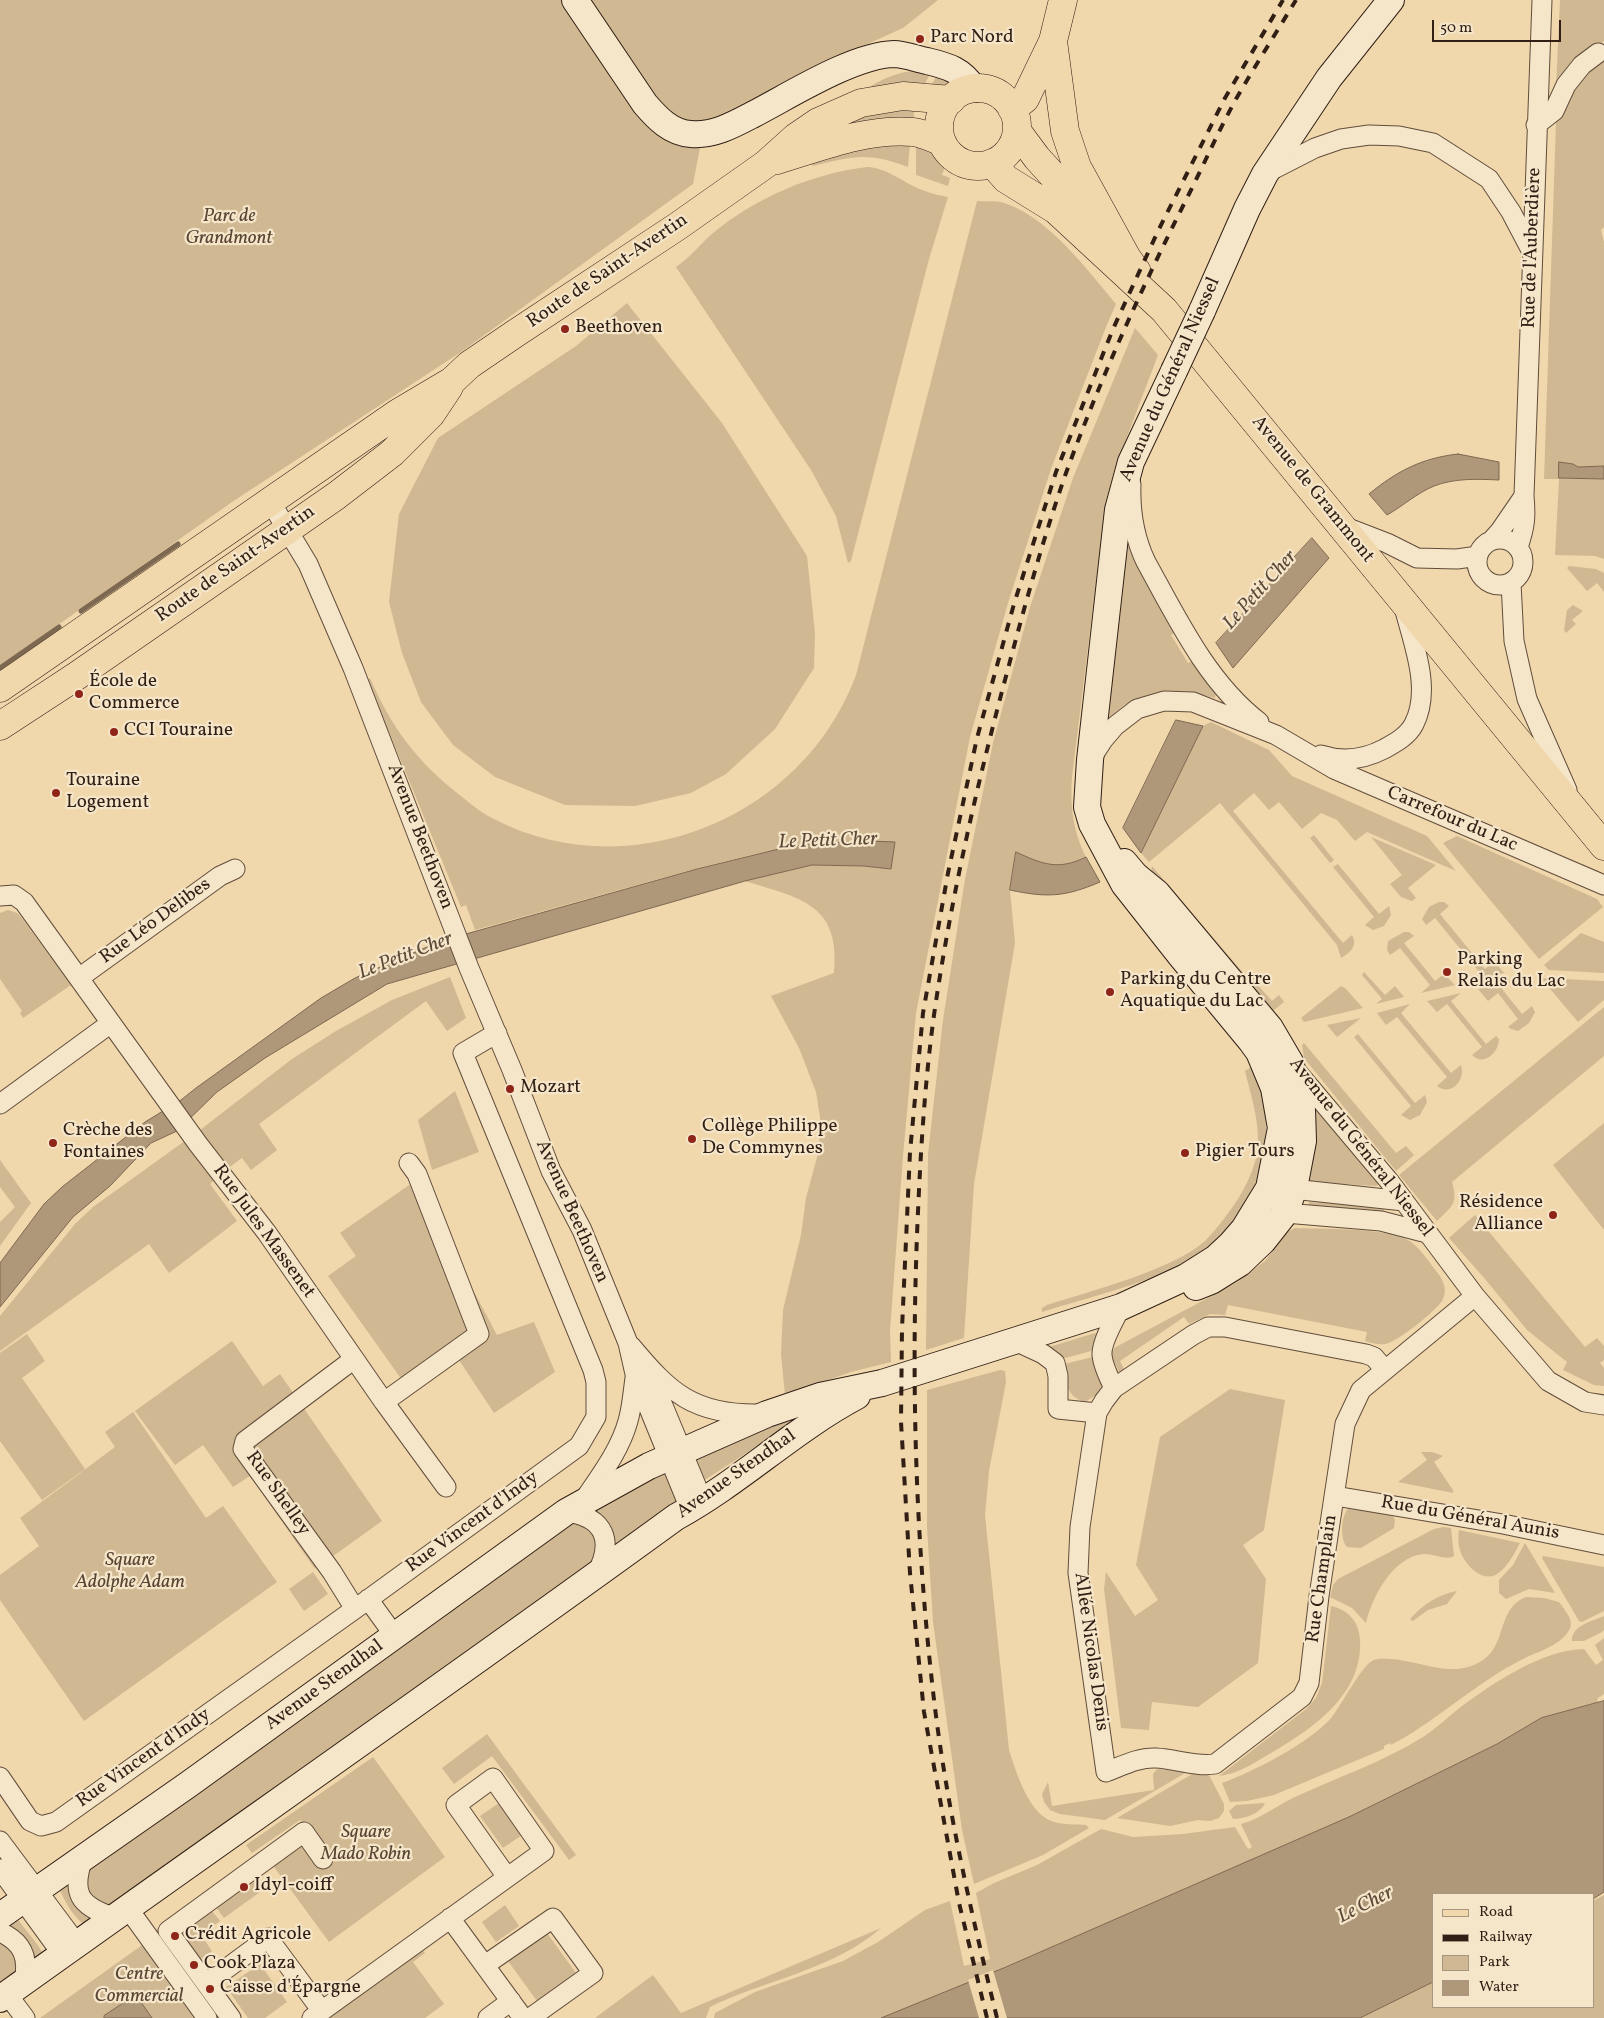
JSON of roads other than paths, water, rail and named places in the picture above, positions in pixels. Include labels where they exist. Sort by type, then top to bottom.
[{"type":"main road","points":[[1063,0],[1053,41],[1014,120],[1011,147],[1000,160],[979,166],[966,164],[954,158],[942,142],[940,122],[943,110],[962,94],[994,92],[1003,97],[1014,120],[1037,158],[1127,258],[1164,310]]},
{"type":"main road","points":[[1053,41],[1065,131],[1077,167],[1127,258]]},
{"type":"main road","name":"Route de Saint-Avertin","points":[[0,688],[398,413],[452,381],[469,365],[508,338],[678,226],[766,164],[796,137],[818,122],[861,103],[904,96],[962,94]]},
{"type":"main road","name":"Route de Saint-Avertin","points":[[766,164],[837,142],[873,134],[913,132],[942,142]]},
{"type":"main road","name":"Avenue de Grammont","points":[[992,163],[1006,179],[1056,210],[1164,310],[1604,846]]},
{"type":"main road","name":"Route de Saint-Avertin","points":[[0,726],[75,677],[287,528],[336,496],[392,453],[431,414],[452,381]]},
{"type":"street","points":[[575,0],[645,104],[659,119],[674,129],[685,133],[703,134],[730,127],[856,62],[894,54],[948,66],[964,75],[962,94]]},
{"type":"street","name":"Rue de l'Auberdière","points":[[1518,547],[1525,529],[1526,517],[1524,496],[1542,0]]},
{"type":"street","name":"Avenue du Général Niessel","points":[[1274,1088],[1252,1041],[1124,884],[1092,824],[1087,807],[1090,760],[1118,510],[1131,462],[1202,311],[1247,209],[1265,174],[1330,78],[1390,4]]},
{"type":"street","points":[[1536,125],[1554,111],[1566,85],[1582,65],[1598,53]]},
{"type":"street","points":[[1265,174],[1315,148],[1342,139],[1369,135],[1399,136],[1433,143],[1488,179],[1511,212],[1532,252]]},
{"type":"street","name":"Carrefour du Lac","points":[[1131,462],[1130,502],[1132,518],[1140,550],[1146,562],[1213,675],[1240,706],[1276,735]]},
{"type":"street","points":[[1491,541],[1506,540],[1518,547],[1524,561],[1523,569],[1520,575],[1511,583],[1497,585],[1483,578],[1479,572],[1478,556],[1480,550],[1500,531],[1524,496]]},
{"type":"street","name":"Avenue Beethoven","points":[[270,501],[308,564],[353,668],[469,968],[497,1033],[551,1171],[582,1230],[697,1506]]},
{"type":"street","points":[[1340,525],[1387,543],[1417,558],[1457,559],[1478,556]]},
{"type":"street","points":[[1511,583],[1514,641],[1527,699],[1578,814]]},
{"type":"street","name":"Carrefour du Lac","points":[[1303,749],[1334,759],[1344,760],[1365,757],[1393,744],[1404,736],[1413,725],[1420,698],[1420,676],[1418,658],[1401,599]]},
{"type":"street","name":"Carrefour du Lac","points":[[1090,760],[1103,740],[1122,720],[1137,709],[1164,701],[1200,704],[1276,735],[1303,749],[1334,769],[1604,885]]},
{"type":"street","name":"Avenue du Général Niessel","points":[[1092,824],[1135,875],[1157,893],[1264,1020],[1290,1062],[1404,1201],[1475,1296],[1548,1381],[1586,1402],[1604,1405]]},
{"type":"street","name":"Rue Léo Delibes","points":[[79,978],[220,876],[235,870]]},
{"type":"street","name":"Rue Jules Massenet","points":[[0,896],[14,895],[24,902],[267,1233],[384,1402],[446,1487]]},
{"type":"street","points":[[0,1104],[111,1023]]},
{"type":"street","name":"Rue Vincent d'Indy","points":[[0,1777],[30,1821],[41,1826],[56,1822],[362,1604],[579,1446],[596,1417],[596,1382],[593,1370],[464,1053],[497,1033]]},
{"type":"street","name":"Avenue Stendhal","points":[[0,1916],[574,1507],[675,1454],[767,1414],[820,1396],[882,1383],[1121,1307],[1186,1277],[1216,1258],[1282,1188],[1303,1141],[1302,1109],[1290,1062]]},
{"type":"street","name":"Avenue Stendhal","points":[[1121,1307],[1149,1302],[1182,1292],[1226,1273],[1252,1253],[1285,1213],[1282,1188],[1281,1128],[1274,1088]]},
{"type":"street","points":[[384,1402],[479,1334],[417,1174],[409,1163]]},
{"type":"street","points":[[1282,1188],[1404,1201]]},
{"type":"street","points":[[1285,1213],[1380,1221],[1427,1233]]},
{"type":"street","name":"Rue Champlain","points":[[1106,1772],[1132,1762],[1155,1758],[1205,1765],[1216,1764],[1302,1697],[1309,1683],[1319,1596],[1345,1424],[1361,1390],[1475,1296]]},
{"type":"street","points":[[1114,1388],[1102,1353],[1114,1320],[1121,1307]]},
{"type":"street","name":"Allée Nicolas Denis","points":[[1106,1772],[1078,1573],[1080,1527],[1097,1413],[1104,1401],[1114,1388],[1193,1335],[1208,1327],[1216,1326],[1366,1354],[1374,1357],[1385,1370]]},
{"type":"street","points":[[1015,1341],[1043,1354],[1055,1363],[1058,1376],[1058,1409],[1097,1413]]},
{"type":"street","name":"Rue Shelley","points":[[354,1359],[246,1441],[243,1449],[332,1572],[362,1604]]},
{"type":"street","points":[[640,1368],[699,1406],[729,1413],[767,1414]]},
{"type":"street","name":"Avenue Beethoven","points":[[574,1507],[606,1468],[623,1437],[629,1420],[640,1368]]},
{"type":"street","name":"Avenue Stendhal","points":[[11,1991],[120,1912],[330,1766],[676,1517],[697,1506],[828,1411],[882,1383]]},
{"type":"street","name":"Rue du Général Aunis","points":[[1335,1496],[1503,1524],[1604,1545]]},
{"type":"street","points":[[574,1507],[591,1520],[603,1533],[604,1559],[596,1575]]},
{"type":"street","points":[[362,1604],[394,1635]]},
{"type":"street","points":[[207,1983],[268,1938],[317,2014],[544,1851],[493,1778],[456,1805],[507,1877]]},
{"type":"street","points":[[231,2018],[168,1931],[304,1832],[323,1859]]},
{"type":"street","points":[[0,1841],[30,1895],[70,1949]]},
{"type":"street","points":[[83,1858],[78,1876],[81,1897],[91,1909],[120,1912],[207,2018]]},
{"type":"street","points":[[0,1870],[30,1895]]},
{"type":"street","points":[[450,1918],[523,2018]]},
{"type":"street","points":[[484,1965],[553,1918],[593,1973],[530,2018]]},
{"type":"street","points":[[0,1932],[19,1944],[23,1951],[27,1969],[11,1991],[25,2018]]},
{"type":"street","points":[[488,2018],[511,2001]]},
{"type":"water","points":[[1458,454],[1499,462],[1499,480],[1483,479],[1442,483],[1422,492],[1387,515],[1369,494],[1400,472],[1421,462]]},
{"type":"water","points":[[1559,462],[1573,464],[1578,467],[1604,466],[1604,479],[1559,478]]},
{"type":"water","points":[[1312,538],[1329,558],[1233,668],[1216,643]]},
{"type":"water","points":[[1176,720],[1203,726],[1141,853],[1123,828]]},
{"type":"water","name":"Le Petit Cher","points":[[869,841],[895,842],[891,869],[864,866],[812,865],[745,881],[387,984],[265,1058],[217,1092],[177,1131],[151,1143],[110,1186],[73,1217],[0,1307],[0,1263],[44,1204],[62,1187],[145,1122],[181,1100],[321,998],[355,978],[441,941],[697,869],[808,844]]},
{"type":"water","points":[[1016,852],[1042,863],[1058,865],[1067,864],[1086,857],[1100,882],[1076,891],[1056,895],[1010,890]]},
{"type":"water","name":"Le Cher","points":[[1604,1701],[1604,1892],[1594,1898],[1594,1893],[1432,1893],[1432,1982],[1360,2018],[881,2018],[1006,1967],[1351,1816],[1497,1744],[1541,1718]]},
{"type":"water","points":[[136,1995],[152,2018],[104,2018],[104,2016]]},
{"type":"waterway","points":[[81,611],[178,544]]},
{"type":"waterway","points":[[0,668],[59,627]]},
{"type":"railway","points":[[987,2018],[959,1903],[924,1712],[910,1573],[901,1422],[902,1329],[910,1152],[923,1013],[948,873],[977,738],[1014,604],[1056,472],[1113,329],[1158,231],[1225,98],[1283,0]]},
{"type":"railway","points":[[997,2018],[962,1864],[940,1747],[923,1590],[919,1531],[915,1413],[915,1294],[923,1125],[934,1015],[957,883],[987,752],[1029,593],[1066,473],[1108,367],[1172,228],[1236,99],[1296,0]]},
{"type":"place","name":"Parc Nord","points":[[920,39]]},
{"type":"place","name":"Beethoven","points":[[565,329]]},
{"type":"place","name":"École de Commerce","points":[[79,694]]},
{"type":"place","name":"CCI Touraine","points":[[114,732]]},
{"type":"place","name":"Touraine Logement","points":[[56,793]]},
{"type":"place","name":"Parking Relais du Lac","points":[[1447,972]]},
{"type":"place","name":"Parking du Centre Aquatique du Lac","points":[[1110,992]]},
{"type":"place","name":"Mozart","points":[[510,1089]]},
{"type":"place","name":"Collège Philippe De Commynes","points":[[692,1139]]},
{"type":"place","name":"Crèche des Fontaines","points":[[53,1143]]},
{"type":"place","name":"Pigier Tours","points":[[1185,1153]]},
{"type":"place","name":"Résidence Alliance","points":[[1553,1215]]},
{"type":"place","name":"Idyl-coiff","points":[[244,1887]]},
{"type":"place","name":"Crédit Agricole","points":[[175,1936]]},
{"type":"place","name":"Cook Plaza","points":[[194,1965]]},
{"type":"place","name":"Caisse d'Épargne","points":[[210,1989]]},
{"type":"park label","name":"Parc de Grandmont","points":[[229,229]]},
{"type":"park label","name":"Square Adolphe Adam","points":[[130,1573]]},
{"type":"park label","name":"Square Mado Robin","points":[[366,1845]]},
{"type":"park label","name":"Centre Commercial","points":[[139,1987]]}]
